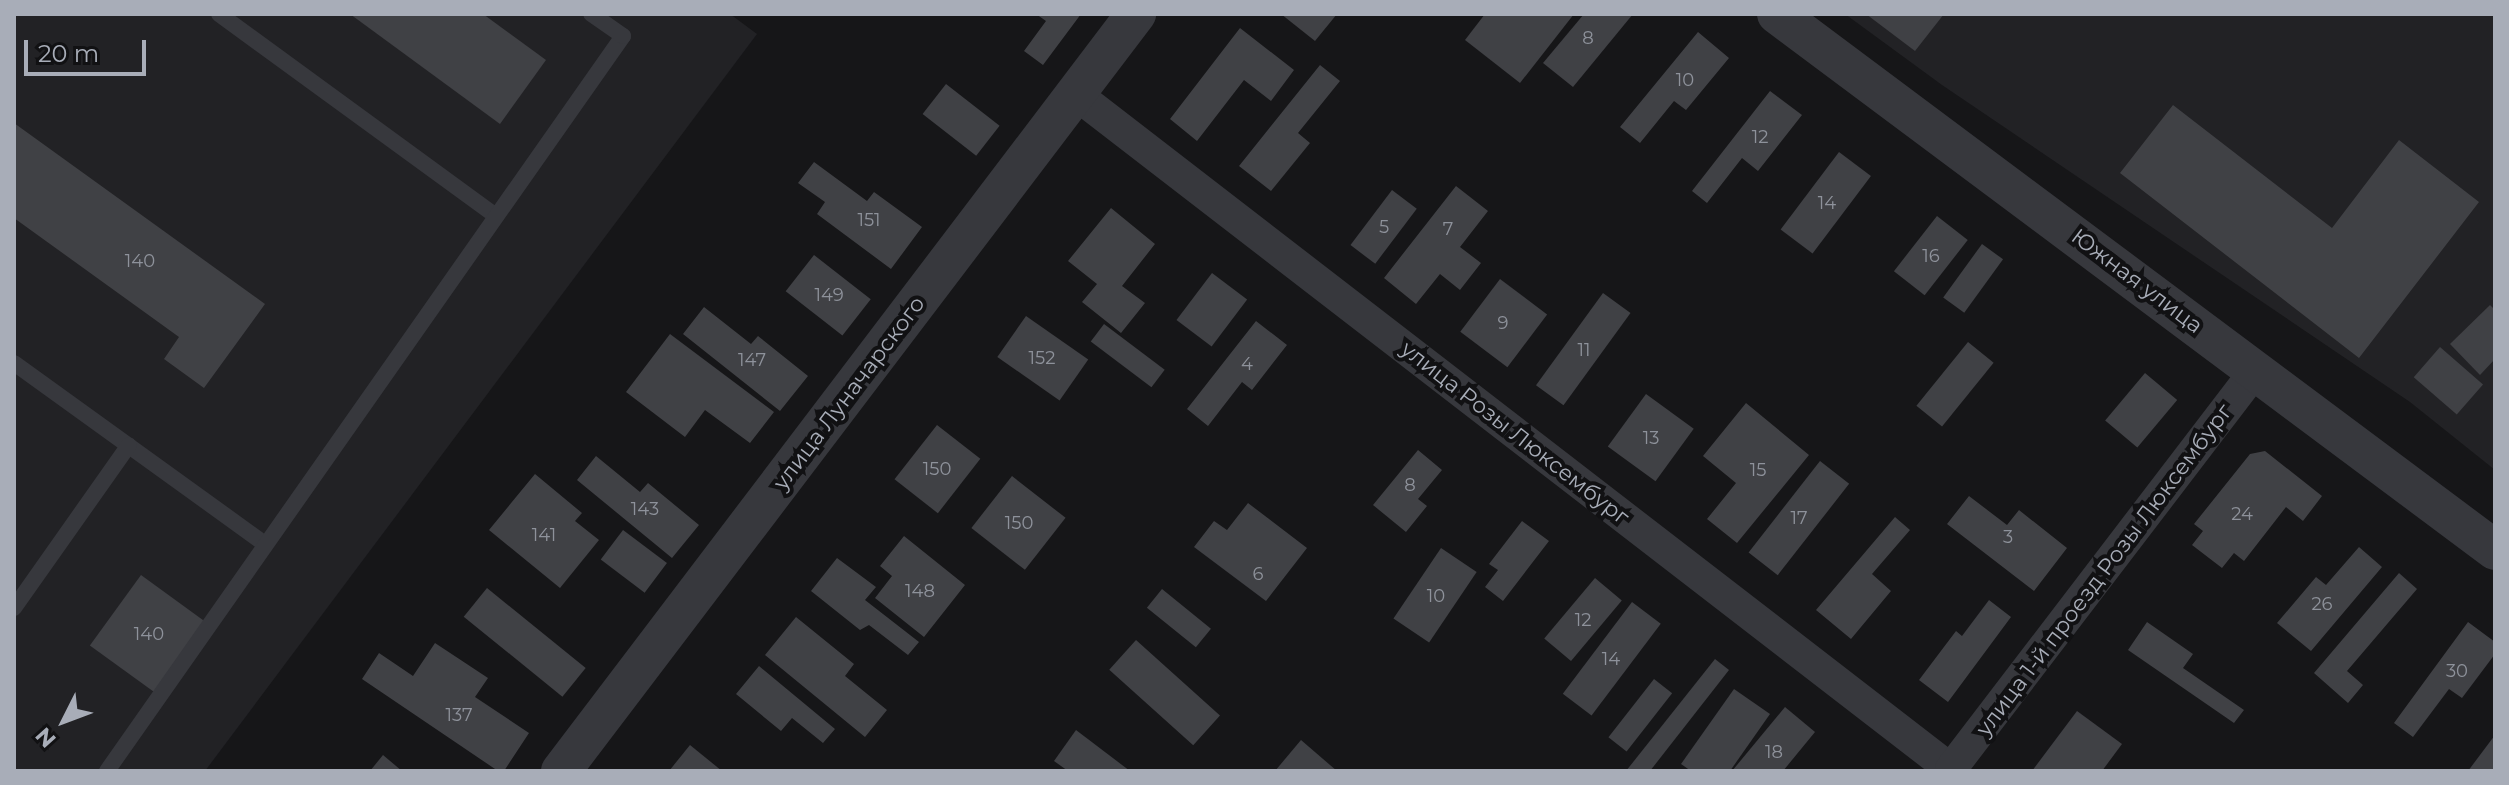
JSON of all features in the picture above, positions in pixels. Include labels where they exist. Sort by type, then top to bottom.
[{"type":"street","name":"улица Луначарского","points":[[561,771],[1136,14]]},
{"type":"street","name":"Южная улица","points":[[1777,14],[2495,550]]},
{"type":"street","name":"улица Розы Люксембург","points":[[1077,95],[1952,770]]},
{"type":"street","name":"улица 1-й проезд Розы Люксембург","points":[[1952,770],[2256,370]]},
{"type":"lane","points":[[219,14],[496,216]]},
{"type":"lane","points":[[107,771],[264,543],[623,36],[591,14]]},
{"type":"lane","points":[[14,363],[264,543]]},
{"type":"lane","points":[[14,608],[129,445]]},
{"type":"shaded area","points":[[14,14],[730,14],[757,34],[205,771],[14,771]]},
{"type":"shaded area","points":[[1845,14],[2495,14],[2495,470],[2410,402],[1942,85]]},
{"type":"building","points":[[350,14],[483,14],[546,60],[500,124]]},
{"type":"building","points":[[1036,14],[1081,14],[1043,65],[1024,51],[1046,21]]},
{"type":"building","points":[[1281,14],[1337,14],[1315,41]]},
{"type":"building","points":[[1485,14],[1574,14],[1520,83],[1465,40]]},
{"type":"building","points":[[1584,14],[1633,14],[1573,87],[1543,63]]},
{"type":"building","points":[[1866,14],[1944,14],[1915,51]]},
{"type":"building","points":[[1240,28],[1294,70],[1271,101],[1244,80],[1197,141],[1170,119]]},
{"type":"building","points":[[1698,32],[1729,58],[1686,110],[1674,101],[1640,143],[1620,127]]},
{"type":"building","points":[[1320,65],[1340,81],[1298,133],[1310,143],[1271,191],[1239,166]]},
{"type":"building","points":[[946,84],[1000,126],[976,156],[923,114]]},
{"type":"building","points":[[1770,91],[1802,115],[1758,171],[1742,158],[1707,203],[1692,191]]},
{"type":"building","points":[[2173,105],[2332,228],[2399,140],[2479,202],[2359,358],[2120,173]]},
{"type":"building","points":[[14,123],[265,304],[204,388],[164,359],[179,337],[14,218]]},
{"type":"building","points":[[1839,152],[1871,176],[1813,254],[1781,229]]},
{"type":"building","points":[[814,162],[867,201],[874,192],[922,227],[891,269],[817,214],[825,202],[798,183]]},
{"type":"building","points":[[1456,186],[1488,211],[1460,247],[1481,263],[1460,290],[1440,274],[1416,304],[1384,278]]},
{"type":"building","points":[[1392,190],[1417,209],[1375,264],[1350,245]]},
{"type":"building","points":[[1111,208],[1155,244],[1122,286],[1145,303],[1121,333],[1082,302],[1097,284],[1068,261]]},
{"type":"building","points":[[1937,216],[1968,240],[1925,295],[1894,271]]},
{"type":"building","points":[[1982,244],[2003,259],[1964,313],[1943,297]]},
{"type":"building","points":[[814,255],[871,299],[842,336],[786,291]]},
{"type":"building","points":[[1212,273],[1247,299],[1212,347],[1176,320]]},
{"type":"building","points":[[1500,279],[1547,315],[1507,367],[1460,332]]},
{"type":"building","points":[[1603,293],[1631,313],[1563,405],[1536,385]]},
{"type":"building","points":[[2490,305],[2495,310],[2495,359],[2480,375],[2450,344]]},
{"type":"building","points":[[704,307],[751,344],[758,336],[808,376],[780,411],[683,334]]},
{"type":"building","points":[[1026,316],[1088,360],[1060,401],[997,357]]},
{"type":"building","points":[[1256,321],[1287,345],[1252,390],[1242,382],[1208,426],[1187,409]]},
{"type":"building","points":[[1104,324],[1165,370],[1151,387],[1091,342]]},
{"type":"building","points":[[670,334],[774,412],[750,443],[705,410],[685,437],[626,392]]},
{"type":"building","points":[[1968,342],[1994,363],[1942,426],[1916,406]]},
{"type":"building","points":[[2440,347],[2483,384],[2457,415],[2414,377]]},
{"type":"building","points":[[2145,373],[2177,400],[2137,447],[2105,420]]},
{"type":"building","points":[[1646,394],[1694,429],[1656,481],[1608,447]]},
{"type":"building","points":[[1746,403],[1809,455],[1737,543],[1707,519],[1736,483],[1703,456]]},
{"type":"building","points":[[937,425],[980,459],[938,513],[895,479]]},
{"type":"building","points":[[1418,450],[1442,470],[1418,499],[1427,506],[1406,532],[1373,505]]},
{"type":"building","points":[[2265,451],[2322,496],[2303,521],[2286,507],[2244,561],[2234,553],[2222,568],[2192,545],[2203,531],[2194,524],[2250,454]]},
{"type":"building","points":[[596,456],[640,492],[648,483],[699,525],[672,558],[577,480]]},
{"type":"building","points":[[1820,461],[1849,484],[1778,575],[1749,552]]},
{"type":"building","points":[[535,474],[582,513],[575,521],[599,540],[560,588],[489,530]]},
{"type":"building","points":[[1012,476],[1066,518],[1025,570],[971,528]]},
{"type":"building","points":[[1969,496],[2007,525],[2019,510],[2067,548],[2034,591],[1947,524]]},
{"type":"building","points":[[1248,503],[1307,548],[1266,601],[1194,547],[1214,521],[1227,530]]},
{"type":"building","points":[[1895,517],[1910,530],[1872,574],[1891,591],[1851,639],[1816,610]]},
{"type":"building","points":[[1522,521],[1549,541],[1503,601],[1485,587],[1498,570],[1489,564]]},
{"type":"building","points":[[623,530],[667,563],[645,593],[601,560]]},
{"type":"building","points":[[904,536],[965,585],[924,637],[875,598],[892,576],[880,566]]},
{"type":"building","points":[[2359,547],[2382,567],[2311,651],[2277,623],[2316,577],[2326,585]]},
{"type":"building","points":[[1441,548],[1477,572],[1429,643],[1393,618]]},
{"type":"building","points":[[837,558],[876,587],[865,600],[919,642],[908,655],[869,625],[860,630],[811,591]]},
{"type":"building","points":[[2399,573],[2417,589],[2347,671],[2363,685],[2348,703],[2314,673]]},
{"type":"building","points":[[141,575],[207,623],[156,694],[90,645]]},
{"type":"building","points":[[1595,578],[1622,600],[1571,661],[1544,639]]},
{"type":"building","points":[[487,588],[586,668],[562,697],[464,617]]},
{"type":"building","points":[[1162,589],[1211,629],[1196,647],[1147,608]]},
{"type":"building","points":[[1989,600],[2011,617],[1948,702],[1919,680],[1956,631],[1962,636]]},
{"type":"building","points":[[1632,602],[1661,624],[1592,716],[1563,694]]},
{"type":"building","points":[[796,617],[854,664],[845,676],[887,710],[865,737],[765,655]]},
{"type":"building","points":[[2147,622],[2193,654],[2183,668],[2244,710],[2234,723],[2128,650]]},
{"type":"building","points":[[2468,622],[2495,642],[2495,654],[2462,698],[2449,689],[2413,737],[2394,723]]},
{"type":"building","points":[[1136,640],[1220,716],[1193,745],[1109,670]]},
{"type":"building","points":[[435,643],[488,678],[475,697],[529,733],[504,771],[498,771],[362,679],[379,653],[413,676]]},
{"type":"building","points":[[1715,659],[1729,670],[1650,771],[1626,771]]},
{"type":"building","points":[[759,666],[835,729],[823,743],[792,718],[781,731],[736,694]]},
{"type":"building","points":[[1654,679],[1672,693],[1627,751],[1608,737]]},
{"type":"building","points":[[1734,689],[1770,714],[1730,771],[1691,771],[1681,764]]},
{"type":"building","points":[[1785,707],[1815,732],[1783,771],[1732,771]]},
{"type":"building","points":[[2077,711],[2122,744],[2102,771],[2032,771]]},
{"type":"building","points":[[1076,730],[1130,771],[1068,771],[1054,761]]},
{"type":"building","points":[[2495,735],[2495,771],[2468,771]]},
{"type":"building","points":[[1301,740],[1337,771],[1275,771]]},
{"type":"building","points":[[690,745],[722,771],[669,771]]},
{"type":"building","points":[[383,755],[402,771],[370,771]]}]
